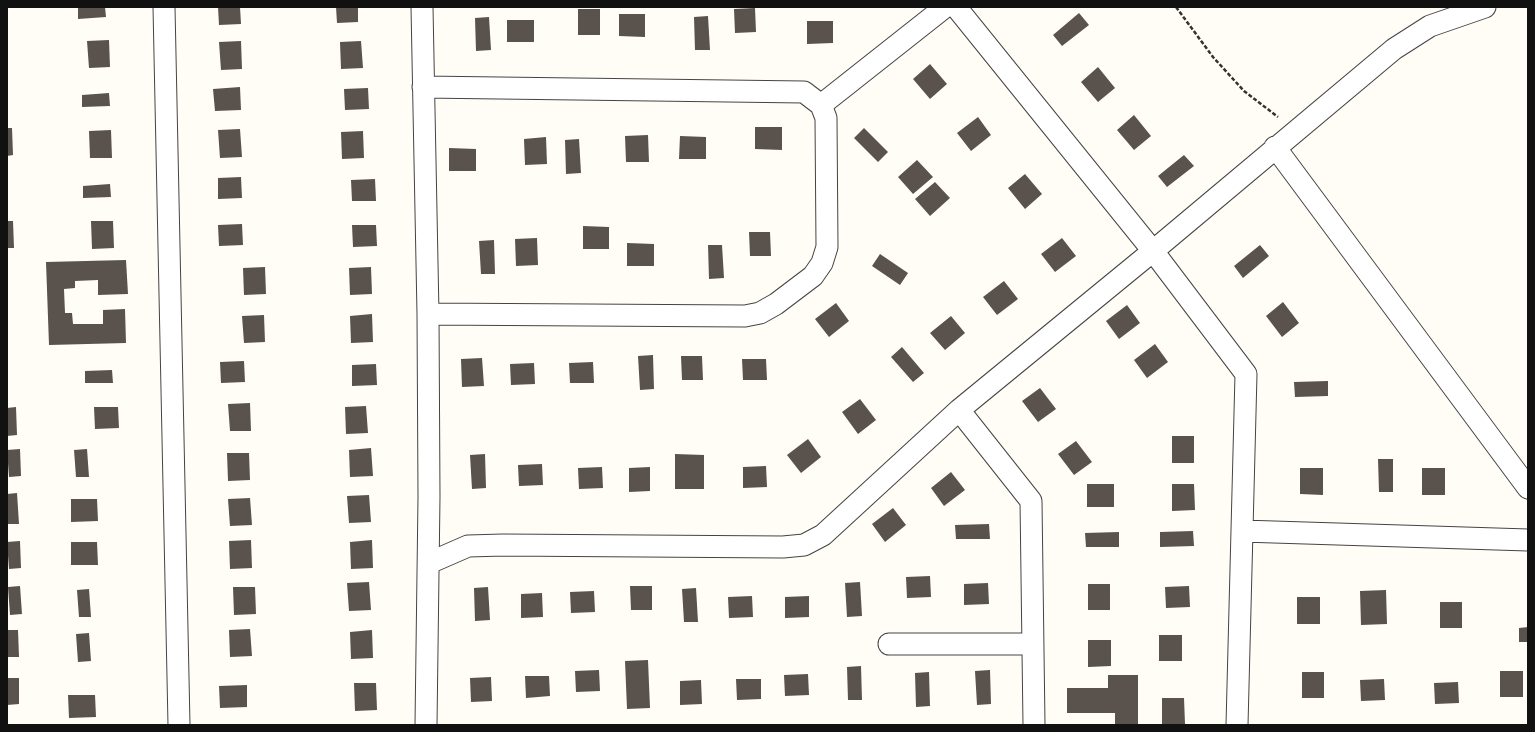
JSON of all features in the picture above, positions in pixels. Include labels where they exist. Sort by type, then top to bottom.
[{"type":"street","points":[[164,7],[179,725]]},
{"type":"street","points":[[422,7],[428,314],[429,563],[426,725]]},
{"type":"street","points":[[821,105],[945,7]]},
{"type":"street","points":[[956,7],[1154,251],[1246,374],[1237,725]]},
{"type":"street","points":[[429,563],[468,546],[783,547],[804,545],[823,535],[959,410],[1154,251],[1275,147],[1394,48],[1430,26],[1485,7]]},
{"type":"street","points":[[423,87],[804,92],[821,105],[826,118],[827,247],[822,263],[813,276],[776,304],[760,313],[745,316],[428,314]]},
{"type":"street","points":[[1275,147],[1528,488]]},
{"type":"street","points":[[959,410],[1031,501],[1034,725]]},
{"type":"street","points":[[1242,531],[1528,540]]},
{"type":"street","points":[[889,644],[1032,644]]},
{"type":"path","points":[[1176,7],[1213,57],[1244,92],[1296,130]]},
{"type":"building","points":[[78,7],[105,7],[106,17],[78,19]]},
{"type":"building","points":[[218,7],[240,7],[241,24],[219,25]]},
{"type":"building","points":[[336,7],[358,7],[358,22],[337,23]]},
{"type":"building","points":[[755,8],[756,32],[735,33],[734,9]]},
{"type":"building","points":[[578,9],[600,9],[600,35],[578,35]]},
{"type":"building","points":[[1079,13],[1089,25],[1062,46],[1053,35]]},
{"type":"building","points":[[619,14],[645,14],[645,37],[619,36]]},
{"type":"building","points":[[708,16],[710,50],[695,50],[694,17]]},
{"type":"building","points":[[489,17],[491,50],[476,51],[475,18]]},
{"type":"building","points":[[507,20],[534,20],[534,42],[507,42]]},
{"type":"building","points":[[807,21],[833,21],[833,43],[807,44]]},
{"type":"building","points":[[109,40],[110,67],[89,68],[87,41]]},
{"type":"building","points":[[241,41],[242,69],[221,70],[219,42]]},
{"type":"building","points":[[361,41],[363,68],[341,69],[340,42]]},
{"type":"building","points":[[930,64],[947,84],[930,99],[913,79]]},
{"type":"building","points":[[1098,67],[1115,88],[1098,102],[1081,82]]},
{"type":"building","points":[[240,87],[241,110],[215,111],[213,89]]},
{"type":"building","points":[[368,88],[369,109],[345,110],[344,89]]},
{"type":"building","points":[[109,93],[110,106],[82,107],[82,95]]},
{"type":"building","points":[[1134,115],[1151,136],[1134,150],[1117,130]]},
{"type":"building","points":[[978,117],[991,135],[971,151],[957,133]]},
{"type":"building","points":[[755,127],[782,127],[782,150],[755,149]]},
{"type":"building","points":[[7,128],[12,128],[13,155],[7,156]]},
{"type":"building","points":[[864,128],[888,152],[878,162],[854,138]]},
{"type":"building","points":[[240,129],[242,157],[220,158],[218,130]]},
{"type":"building","points":[[111,130],[112,158],[90,158],[89,131]]},
{"type":"building","points":[[363,131],[364,158],[342,159],[341,132]]},
{"type":"building","points":[[648,135],[649,162],[626,162],[625,136]]},
{"type":"building","points":[[680,136],[706,137],[706,159],[679,159]]},
{"type":"building","points":[[546,137],[547,164],[525,165],[524,139]]},
{"type":"building","points":[[579,139],[581,173],[566,174],[565,140]]},
{"type":"building","points":[[449,148],[476,149],[476,171],[449,171]]},
{"type":"building","points":[[1184,155],[1194,166],[1167,187],[1158,176]]},
{"type":"building","points":[[917,160],[933,177],[913,194],[898,177]]},
{"type":"building","points":[[1025,174],[1042,194],[1025,209],[1008,188]]},
{"type":"building","points":[[241,177],[242,198],[218,199],[218,178]]},
{"type":"building","points":[[375,179],[376,201],[352,201],[351,180]]},
{"type":"building","points":[[935,182],[950,198],[930,216],[915,199]]},
{"type":"building","points":[[110,184],[111,197],[83,198],[83,186]]},
{"type":"building","points":[[7,221],[13,221],[14,248],[7,248]]},
{"type":"building","points":[[91,221],[113,221],[114,248],[92,249]]},
{"type":"building","points":[[242,224],[243,245],[219,246],[218,225]]},
{"type":"building","points":[[352,225],[376,225],[377,246],[353,247]]},
{"type":"building","points":[[583,226],[609,227],[609,249],[583,249]]},
{"type":"building","points":[[749,232],[770,232],[771,256],[750,256]]},
{"type":"building","points":[[537,238],[538,265],[516,266],[515,239]]},
{"type":"building","points":[[1062,238],[1076,256],[1055,272],[1041,254]]},
{"type":"building","points":[[494,240],[495,274],[481,274],[479,241]]},
{"type":"building","points":[[627,243],[654,244],[654,266],[627,266]]},
{"type":"building","points":[[708,245],[722,245],[724,278],[709,279]]},
{"type":"building","points":[[1260,245],[1269,256],[1243,278],[1234,266]]},
{"type":"building","points":[[880,254],[908,273],[900,285],[872,266]]},
{"type":"building","points":[[126,260],[128,294],[98,295],[98,280],[75,281],[75,288],[64,289],[65,313],[72,313],[73,324],[103,324],[103,310],[125,309],[126,343],[49,345],[46,262]]},
{"type":"building","points":[[265,267],[266,294],[244,295],[243,268]]},
{"type":"building","points":[[371,267],[372,294],[350,295],[349,268]]},
{"type":"building","points":[[1004,281],[1018,299],[997,315],[983,297]]},
{"type":"building","points":[[1283,302],[1299,323],[1282,337],[1266,316]]},
{"type":"building","points":[[836,303],[849,321],[829,337],[815,319]]},
{"type":"building","points":[[1127,305],[1140,323],[1119,339],[1106,321]]},
{"type":"building","points":[[372,314],[373,342],[351,343],[350,316]]},
{"type":"building","points":[[264,315],[265,342],[244,343],[242,316]]},
{"type":"building","points":[[951,316],[965,333],[945,350],[930,333]]},
{"type":"building","points":[[1155,344],[1168,362],[1147,378],[1134,360]]},
{"type":"building","points":[[902,347],[924,373],[913,382],[891,357]]},
{"type":"building","points":[[653,355],[654,389],[640,390],[638,356]]},
{"type":"building","points":[[681,356],[702,356],[703,380],[682,380]]},
{"type":"building","points":[[482,358],[484,386],[462,387],[461,359]]},
{"type":"building","points":[[742,359],[766,359],[767,380],[743,380]]},
{"type":"building","points":[[244,361],[245,382],[221,383],[220,362]]},
{"type":"building","points":[[593,362],[594,383],[570,383],[569,363]]},
{"type":"building","points":[[534,363],[535,384],[511,385],[510,364]]},
{"type":"building","points":[[376,364],[377,385],[352,386],[352,365]]},
{"type":"building","points":[[112,370],[113,383],[85,383],[85,371]]},
{"type":"building","points":[[1328,381],[1328,396],[1295,397],[1294,382]]},
{"type":"building","points":[[1040,388],[1056,409],[1038,422],[1022,401]]},
{"type":"building","points":[[860,399],[876,420],[858,434],[842,412]]},
{"type":"building","points":[[250,403],[251,431],[230,431],[228,404]]},
{"type":"building","points":[[366,406],[368,433],[346,434],[345,407]]},
{"type":"building","points":[[16,407],[17,435],[7,436],[7,408]]},
{"type":"building","points":[[94,407],[118,407],[119,428],[95,429]]},
{"type":"building","points":[[1172,436],[1194,436],[1194,463],[1172,463]]},
{"type":"building","points":[[808,439],[821,457],[801,473],[787,455]]},
{"type":"building","points":[[1076,441],[1092,462],[1074,475],[1058,454]]},
{"type":"building","points":[[371,448],[373,476],[350,477],[349,450]]},
{"type":"building","points":[[20,449],[21,476],[9,477],[7,450]]},
{"type":"building","points":[[87,449],[89,477],[76,477],[74,450]]},
{"type":"building","points":[[227,453],[249,453],[250,480],[228,481]]},
{"type":"building","points":[[485,454],[486,488],[472,489],[470,455]]},
{"type":"building","points":[[675,454],[704,455],[704,489],[675,489]]},
{"type":"building","points":[[1378,459],[1393,459],[1393,492],[1379,492]]},
{"type":"building","points":[[542,464],[543,485],[519,486],[518,465]]},
{"type":"building","points":[[766,466],[767,487],[743,488],[743,467]]},
{"type":"building","points":[[602,467],[603,488],[579,489],[578,468]]},
{"type":"building","points":[[650,467],[650,491],[629,492],[629,468]]},
{"type":"building","points":[[1300,468],[1323,468],[1323,495],[1300,494]]},
{"type":"building","points":[[1422,468],[1445,468],[1445,495],[1422,495]]},
{"type":"building","points":[[951,472],[965,490],[944,506],[931,488]]},
{"type":"building","points":[[1087,484],[1114,484],[1114,507],[1087,507]]},
{"type":"building","points":[[1172,484],[1194,484],[1195,510],[1172,511]]},
{"type":"building","points":[[17,493],[19,524],[7,524],[7,494]]},
{"type":"building","points":[[369,495],[371,522],[349,523],[347,496]]},
{"type":"building","points":[[250,498],[252,525],[230,526],[228,499]]},
{"type":"building","points":[[71,499],[97,499],[98,521],[71,522]]},
{"type":"building","points":[[893,508],[906,525],[885,542],[872,524]]},
{"type":"building","points":[[989,524],[990,539],[956,539],[955,525]]},
{"type":"building","points":[[1193,531],[1194,546],[1160,547],[1160,532]]},
{"type":"building","points":[[1119,532],[1119,547],[1086,547],[1085,533]]},
{"type":"building","points":[[251,540],[252,568],[230,569],[229,541]]},
{"type":"building","points":[[372,540],[373,568],[351,569],[350,542]]},
{"type":"building","points":[[20,541],[21,568],[9,569],[7,542]]},
{"type":"building","points":[[71,542],[97,542],[98,565],[71,565]]},
{"type":"building","points":[[930,576],[931,597],[907,598],[906,577]]},
{"type":"building","points":[[369,582],[371,610],[349,611],[347,583]]},
{"type":"building","points":[[860,582],[862,616],[847,617],[845,583]]},
{"type":"building","points":[[988,583],[989,604],[964,605],[964,584]]},
{"type":"building","points":[[1088,584],[1110,584],[1110,610],[1088,610]]},
{"type":"building","points":[[20,586],[22,614],[10,615],[8,587]]},
{"type":"building","points":[[630,586],[652,586],[652,610],[631,610]]},
{"type":"building","points":[[1189,586],[1190,607],[1166,608],[1165,587]]},
{"type":"building","points":[[233,587],[255,587],[256,614],[234,615]]},
{"type":"building","points":[[488,587],[490,620],[475,621],[474,588]]},
{"type":"building","points":[[696,588],[698,622],[684,622],[682,589]]},
{"type":"building","points":[[89,589],[91,617],[79,617],[77,590]]},
{"type":"building","points":[[1386,590],[1387,624],[1361,625],[1360,591]]},
{"type":"building","points":[[594,591],[595,612],[571,613],[570,592]]},
{"type":"building","points":[[542,593],[543,617],[521,618],[521,594]]},
{"type":"building","points":[[752,596],[753,617],[729,618],[728,597]]},
{"type":"building","points":[[809,596],[809,617],[785,618],[785,597]]},
{"type":"building","points":[[1297,597],[1320,597],[1320,624],[1297,624]]},
{"type":"building","points":[[1440,602],[1462,602],[1462,628],[1440,628]]},
{"type":"building","points":[[1528,627],[1528,642],[1519,642],[1519,628]]},
{"type":"building","points":[[250,629],[252,656],[230,657],[229,630]]},
{"type":"building","points":[[7,630],[18,630],[19,657],[7,657]]},
{"type":"building","points":[[372,630],[373,658],[351,659],[350,632]]},
{"type":"building","points":[[89,633],[91,661],[78,662],[76,634]]},
{"type":"building","points":[[1159,635],[1182,635],[1182,661],[1159,661]]},
{"type":"building","points":[[1088,640],[1111,640],[1111,666],[1088,667]]},
{"type":"building","points":[[648,660],[650,708],[627,709],[625,661]]},
{"type":"building","points":[[861,666],[862,700],[848,700],[847,667]]},
{"type":"building","points":[[599,670],[600,691],[576,692],[575,671]]},
{"type":"building","points":[[990,670],[991,704],[977,705],[975,671]]},
{"type":"building","points":[[1500,671],[1523,671],[1523,697],[1500,697]]},
{"type":"building","points":[[929,672],[930,706],[916,707],[915,673]]},
{"type":"building","points":[[1302,672],[1324,672],[1324,698],[1302,698]]},
{"type":"building","points":[[808,674],[809,695],[785,696],[784,675]]},
{"type":"building","points":[[1108,675],[1138,675],[1138,725],[1115,725],[1115,713],[1067,713],[1067,688],[1108,688]]},
{"type":"building","points":[[525,676],[549,676],[550,696],[526,698]]},
{"type":"building","points":[[491,677],[492,701],[471,702],[470,678]]},
{"type":"building","points":[[7,678],[19,678],[19,704],[7,705]]},
{"type":"building","points":[[736,679],[761,679],[761,699],[737,700]]},
{"type":"building","points":[[1384,679],[1385,700],[1361,701],[1360,680]]},
{"type":"building","points":[[701,680],[702,704],[680,705],[680,681]]},
{"type":"building","points":[[1458,682],[1459,703],[1435,704],[1434,683]]},
{"type":"building","points":[[354,683],[376,683],[377,710],[355,711]]},
{"type":"building","points":[[247,685],[247,707],[220,708],[219,686]]},
{"type":"building","points":[[68,695],[95,695],[96,717],[69,718]]},
{"type":"building","points":[[1162,698],[1184,698],[1185,724],[1162,724]]}]
